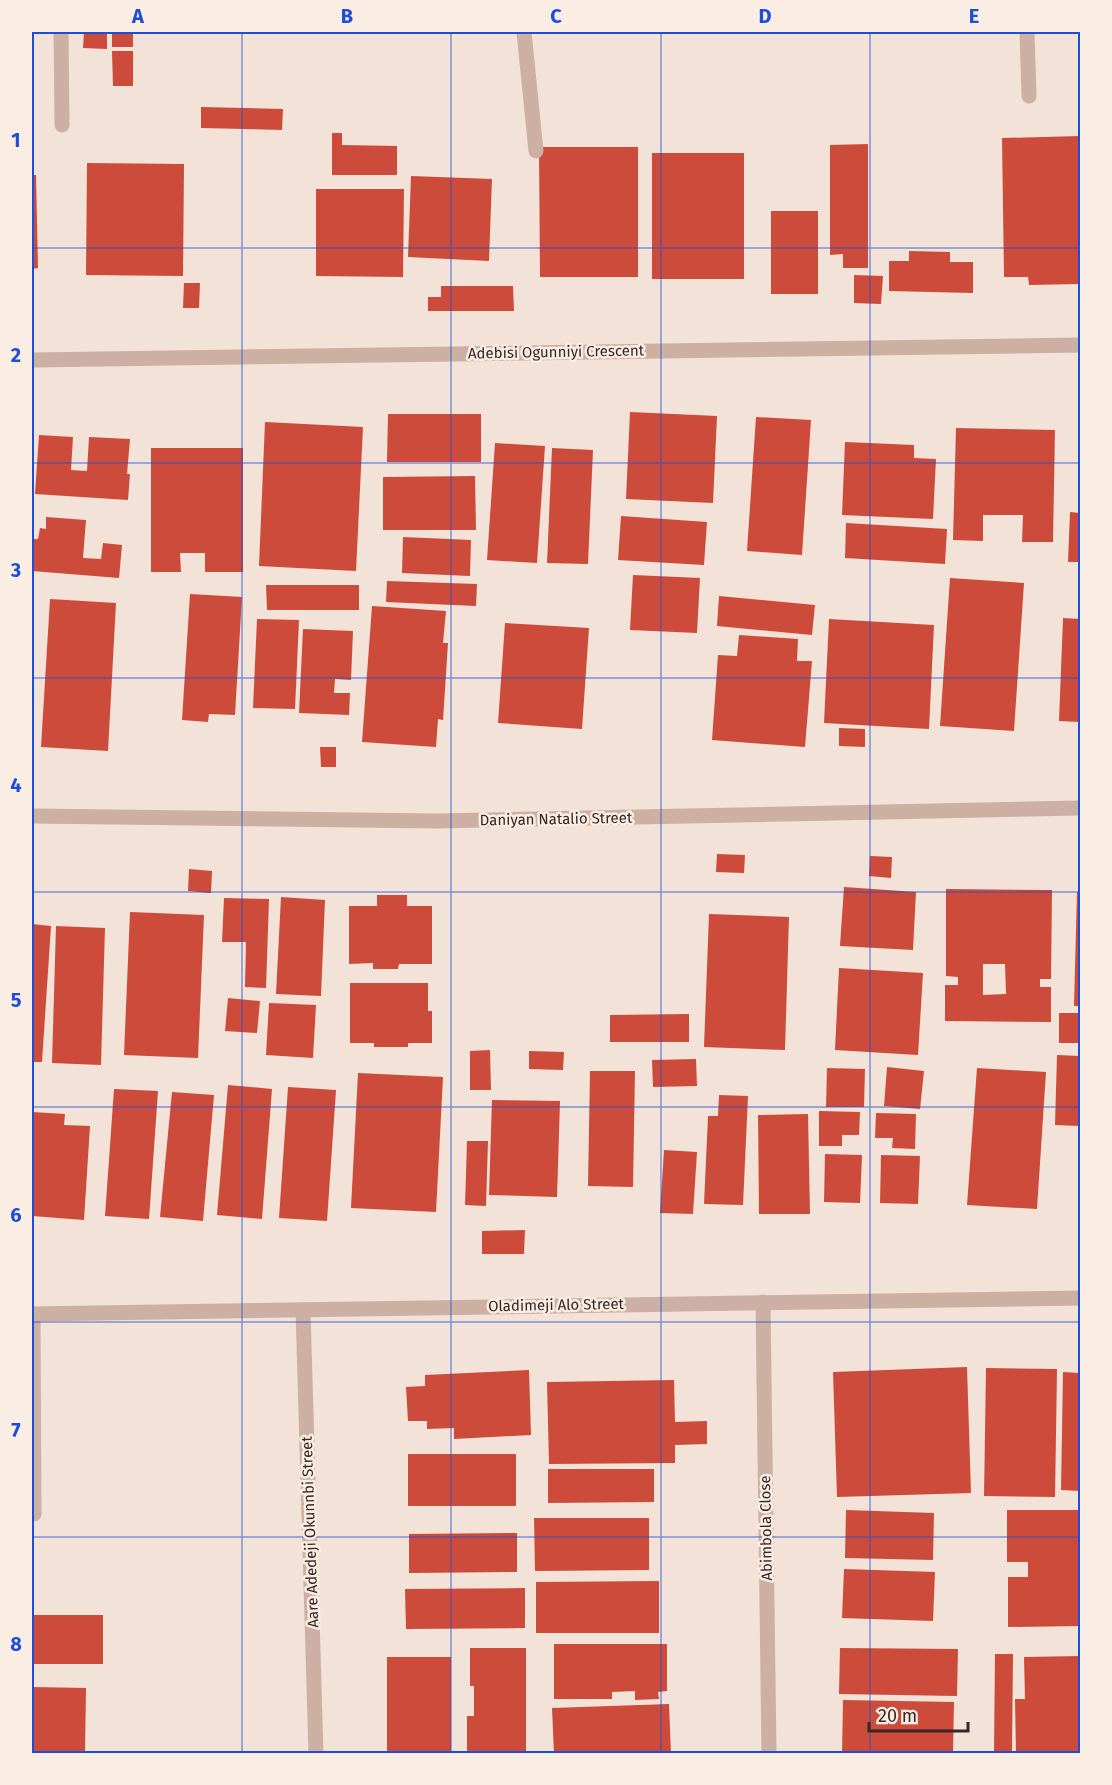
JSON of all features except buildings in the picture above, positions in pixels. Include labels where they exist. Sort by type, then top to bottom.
[{"type":"street","points":[[61,32],[62,125]]},
{"type":"street","points":[[524,32],[536,151]]},
{"type":"street","points":[[1027,32],[1029,96]]},
{"type":"street","name":"Adebisi Ogunniyi Crescent","points":[[32,360],[1080,345]]},
{"type":"street","name":"Daniyan Natalio Street","points":[[32,816],[438,821],[1080,808]]},
{"type":"street","name":"Oladimeji Alo Street","points":[[32,1314],[1080,1298]]},
{"type":"street","name":"Abimbola Close","points":[[763,1302],[769,1754]]},
{"type":"street","name":"Aare Adedeji Okunnbi Street","points":[[303,1310],[316,1754]]},
{"type":"street","points":[[32,1314],[34,1514]]}]
